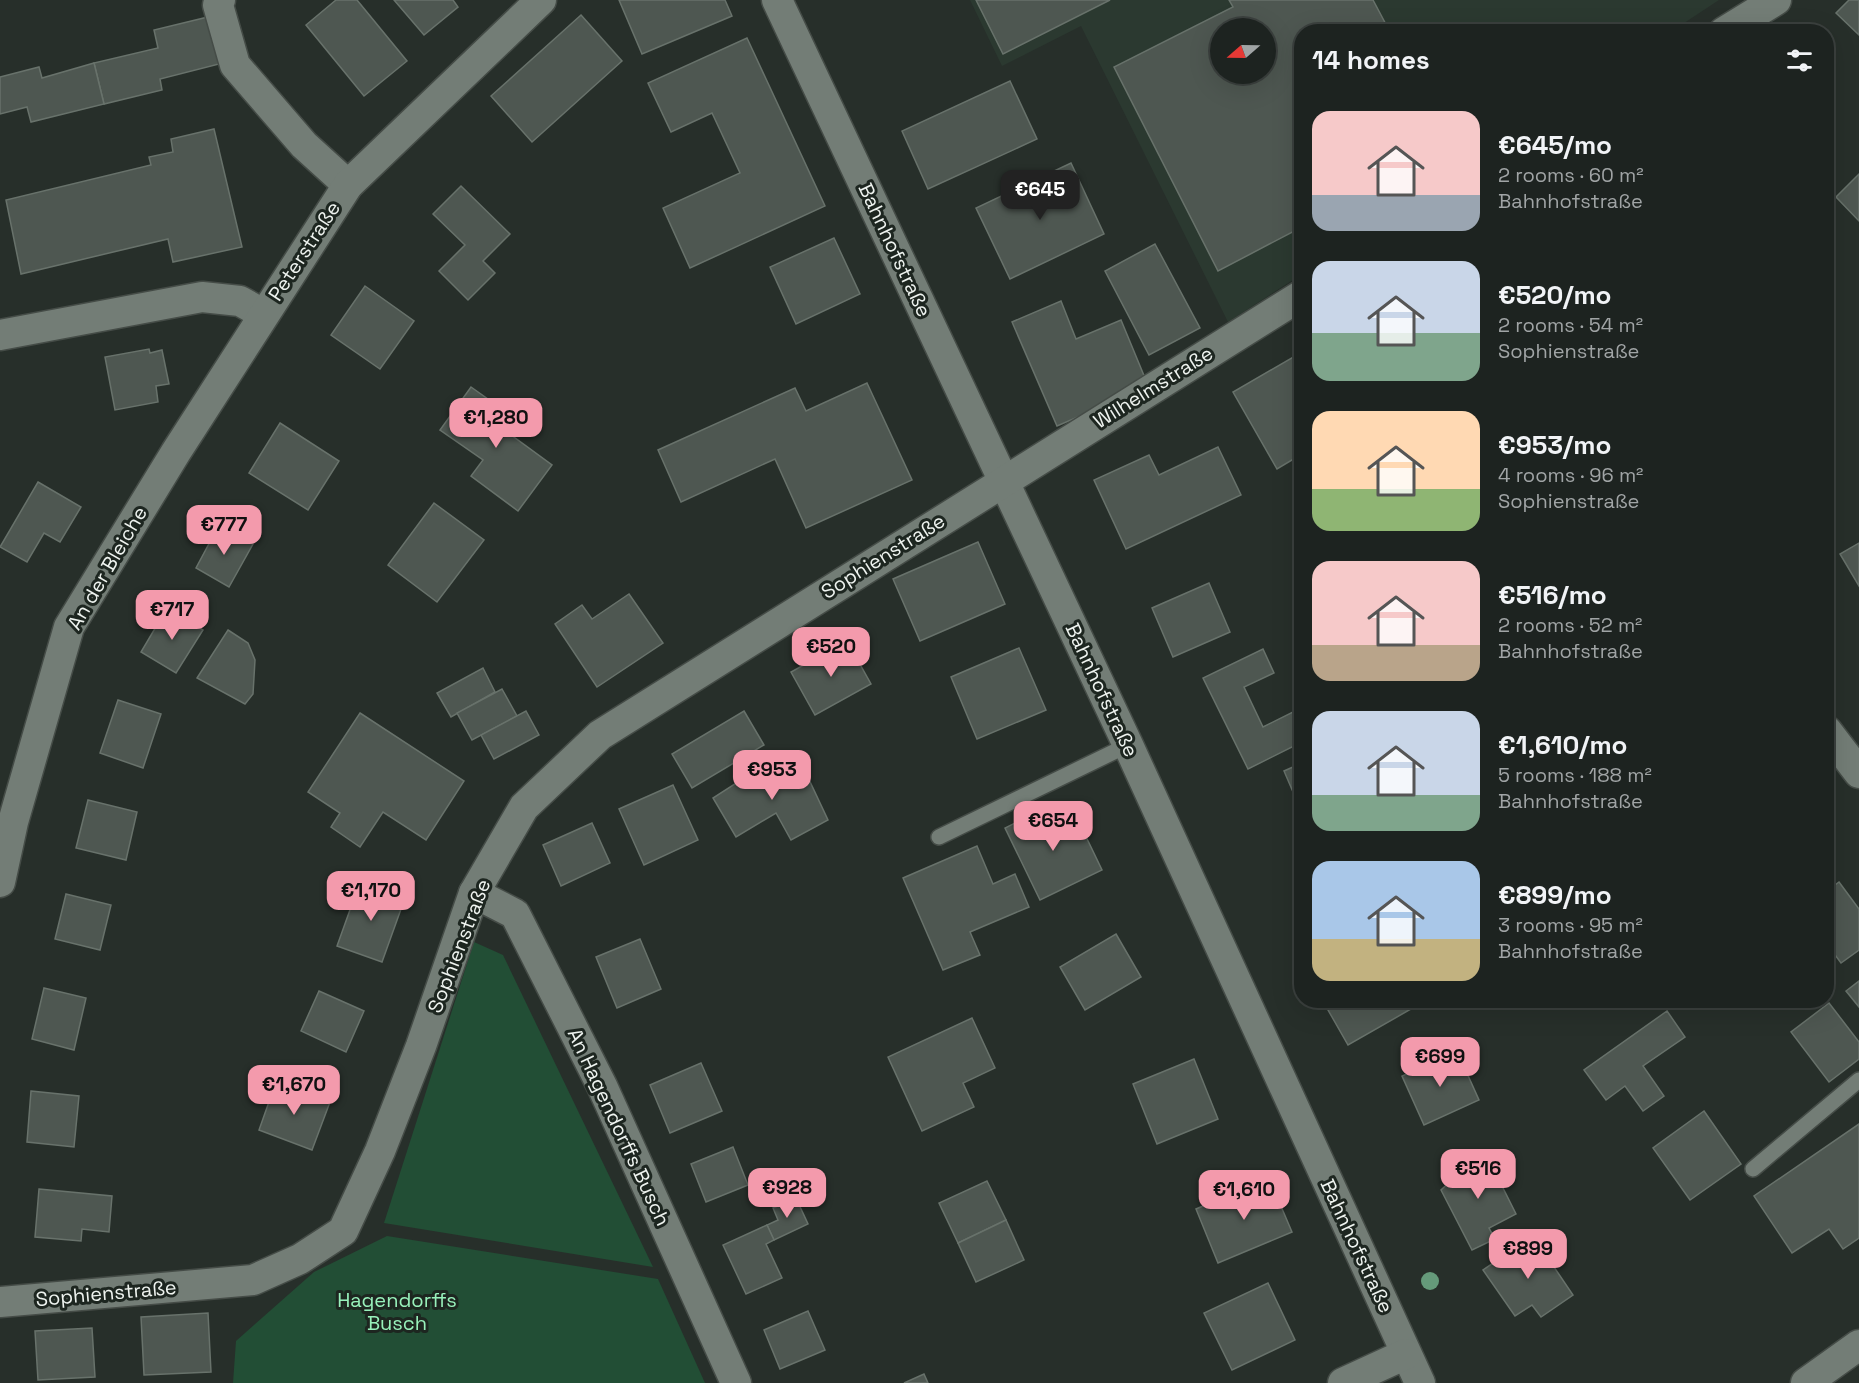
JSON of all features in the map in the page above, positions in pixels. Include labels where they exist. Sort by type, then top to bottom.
[{"type":"street","points":[[220,0],[218,5],[235,64],[304,146],[348,184]]},
{"type":"street","name":"Peterstraße","points":[[0,336],[202,297],[240,301],[262,314],[348,184],[541,0]]},
{"type":"street","name":"Bahnhofstraße","points":[[777,0],[1128,745],[1420,1383]]},
{"type":"street","points":[[1737,24],[1776,0]]},
{"type":"street","name":"Wilhelmstraße","points":[[1004,480],[1294,300]]},
{"type":"street","name":"An der Bleiche","points":[[0,882],[6,831],[69,627],[262,314]]},
{"type":"street","name":"Sophienstraße","points":[[0,1302],[253,1280],[300,1258],[343,1231],[388,1130],[474,893],[524,807],[600,735],[1004,480]]},
{"type":"street","points":[[1834,740],[1859,773]]},
{"type":"street","name":"An Hagendorffs Busch","points":[[474,893],[515,914],[602,1086],[736,1383]]},
{"type":"street","points":[[1806,1383],[1859,1345]]},
{"type":"street","points":[[1343,1383],[1406,1354]]},
{"type":"lane","points":[[939,837],[1128,745]]},
{"type":"lane","points":[[1753,1169],[1859,1080]]},
{"type":"shaded area","points":[[970,0],[1719,0],[1683,24],[1294,24],[1294,279],[1228,322],[1081,26],[1002,66]]},
{"type":"green space","points":[[474,942],[503,955],[653,1267],[384,1223]]},
{"type":"green space","name":"Hagendorffs Busch","points":[[387,1236],[658,1279],[705,1383],[233,1383],[236,1341],[314,1272]]},
{"type":"building","points":[[336,0],[357,0],[407,61],[364,96],[306,25]]},
{"type":"building","points":[[394,0],[453,0],[458,7],[424,35]]},
{"type":"building","points":[[619,0],[725,0],[732,16],[642,54]]},
{"type":"building","points":[[976,0],[1110,0],[1003,54]]},
{"type":"building","points":[[1229,0],[1373,0],[1386,24],[1294,24],[1294,231],[1218,271],[1114,67],[1210,19],[1210,84],[1276,84],[1276,18],[1211,18],[1233,7]]},
{"type":"building","points":[[1849,0],[1859,0],[1859,35],[1836,13]]},
{"type":"building","points":[[581,15],[622,61],[532,142],[491,96]]},
{"type":"building","points":[[208,17],[219,64],[160,79],[162,90],[104,104],[94,63],[158,48],[154,30]]},
{"type":"building","points":[[747,38],[825,206],[690,268],[663,208],[740,173],[712,113],[671,132],[648,83]]},
{"type":"building","points":[[94,63],[104,104],[31,122],[27,107],[0,114],[0,77],[39,67],[42,78]]},
{"type":"building","points":[[1010,81],[1037,139],[928,189],[902,131]]},
{"type":"building","points":[[214,129],[242,247],[173,262],[168,239],[21,274],[6,200],[151,165],[149,157],[173,152],[171,139]]},
{"type":"building","points":[[1071,163],[1104,234],[1010,279],[976,208]]},
{"type":"building","points":[[1859,174],[1859,221],[1836,197]]},
{"type":"building","points":[[461,186],[510,234],[483,261],[495,273],[468,300],[439,271],[465,245],[433,214]]},
{"type":"building","points":[[834,238],[860,294],[796,324],[770,267]]},
{"type":"building","points":[[1155,244],[1200,328],[1149,355],[1105,271]]},
{"type":"building","points":[[365,286],[414,321],[380,369],[331,335]]},
{"type":"building","points":[[1061,301],[1076,339],[1121,320],[1145,378],[1106,405],[1057,426],[1012,322]]},
{"type":"building","points":[[149,349],[150,353],[162,350],[169,384],[156,386],[158,402],[115,410],[105,357]]},
{"type":"building","points":[[1294,357],[1294,459],[1277,469],[1233,392]]},
{"type":"building","points":[[867,383],[912,480],[806,528],[775,459],[681,502],[658,450],[795,388],[806,411]]},
{"type":"building","points":[[471,387],[523,424],[514,437],[552,465],[518,511],[471,476],[483,460],[440,430]]},
{"type":"building","points":[[280,423],[339,461],[308,510],[249,473]]},
{"type":"building","points":[[1218,447],[1241,495],[1126,549],[1094,480],[1149,455],[1159,475]]},
{"type":"building","points":[[38,482],[81,507],[60,542],[44,533],[27,562],[0,547]]},
{"type":"building","points":[[434,503],[484,540],[437,602],[388,565]]},
{"type":"building","points":[[219,525],[253,544],[229,587],[196,568]]},
{"type":"building","points":[[978,542],[1005,604],[920,641],[893,579]]},
{"type":"building","points":[[1859,543],[1859,586],[1840,554]]},
{"type":"building","points":[[1209,583],[1230,632],[1173,657],[1152,608]]},
{"type":"building","points":[[629,594],[663,643],[597,687],[555,624],[582,605],[592,619]]},
{"type":"building","points":[[167,608],[203,630],[176,673],[141,652]]},
{"type":"building","points":[[228,630],[248,643],[255,660],[253,694],[245,704],[197,678]]},
{"type":"building","points":[[847,641],[871,684],[815,715],[791,672]]},
{"type":"building","points":[[1019,648],[1046,710],[977,739],[951,677]]},
{"type":"building","points":[[1263,649],[1274,673],[1244,687],[1263,727],[1294,712],[1294,746],[1248,769],[1203,678]]},
{"type":"building","points":[[483,668],[495,692],[451,717],[437,693]]},
{"type":"building","points":[[502,689],[517,716],[472,740],[457,713]]},
{"type":"building","points":[[118,700],[161,714],[143,768],[100,753]]},
{"type":"building","points":[[526,711],[539,735],[494,759],[481,735]]},
{"type":"building","points":[[744,711],[764,745],[692,788],[672,754]]},
{"type":"building","points":[[360,713],[464,781],[426,840],[383,812],[360,847],[331,827],[340,813],[308,792]]},
{"type":"building","points":[[769,762],[804,769],[828,820],[791,840],[776,813],[736,837],[713,798]]},
{"type":"building","points":[[1294,767],[1294,794],[1284,771]]},
{"type":"building","points":[[673,785],[698,840],[644,865],[619,809]]},
{"type":"building","points":[[88,800],[137,812],[126,860],[76,848]]},
{"type":"building","points":[[1047,807],[1056,825],[1076,816],[1102,870],[1040,900],[1005,828]]},
{"type":"building","points":[[592,823],[610,863],[561,886],[543,845]]},
{"type":"building","points":[[977,846],[993,884],[1015,874],[1029,907],[970,932],[980,955],[943,970],[903,878]]},
{"type":"building","points":[[360,882],[405,898],[382,962],[337,946]]},
{"type":"building","points":[[1839,882],[1859,909],[1859,950],[1841,963],[1834,953],[1834,886]]},
{"type":"building","points":[[66,894],[111,905],[100,950],[55,939]]},
{"type":"building","points":[[1116,934],[1141,977],[1085,1010],[1060,967]]},
{"type":"building","points":[[640,939],[661,989],[617,1008],[596,957]]},
{"type":"building","points":[[1859,981],[1859,1007],[1846,991]]},
{"type":"building","points":[[44,988],[86,998],[74,1050],[32,1039]]},
{"type":"building","points":[[319,991],[364,1011],[346,1052],[301,1031]]},
{"type":"building","points":[[1331,1008],[1411,1009],[1348,1045],[1328,1010]]},
{"type":"building","points":[[1822,1008],[1833,1008],[1859,1042],[1859,1059],[1829,1082],[1791,1032]]},
{"type":"building","points":[[1667,1011],[1685,1037],[1643,1066],[1664,1096],[1643,1111],[1625,1086],[1606,1100],[1584,1070]]},
{"type":"building","points":[[972,1018],[995,1068],[963,1083],[974,1107],[922,1131],[888,1057]]},
{"type":"building","points":[[1457,1051],[1479,1100],[1424,1125],[1402,1076]]},
{"type":"building","points":[[1194,1059],[1218,1119],[1157,1144],[1133,1084]]},
{"type":"building","points":[[701,1063],[722,1111],[670,1133],[650,1085]]},
{"type":"building","points":[[276,1082],[330,1102],[312,1150],[259,1130]]},
{"type":"building","points":[[31,1091],[79,1096],[74,1147],[27,1142]]},
{"type":"building","points":[[1704,1111],[1741,1164],[1690,1200],[1653,1148]]},
{"type":"building","points":[[1859,1124],[1859,1238],[1843,1249],[1829,1229],[1792,1253],[1754,1196]]},
{"type":"building","points":[[733,1147],[748,1185],[706,1202],[691,1164]]},
{"type":"building","points":[[1485,1152],[1516,1214],[1489,1228],[1495,1239],[1472,1250],[1441,1190],[1454,1178],[1456,1167]]},
{"type":"building","points":[[1269,1178],[1292,1232],[1218,1263],[1196,1209]]},
{"type":"building","points":[[987,1181],[1006,1220],[958,1243],[939,1203]]},
{"type":"building","points":[[39,1189],[112,1196],[109,1232],[82,1229],[81,1241],[35,1237]]},
{"type":"building","points":[[796,1198],[808,1224],[774,1240],[767,1225],[778,1220],[773,1208]]},
{"type":"building","points":[[1006,1220],[1024,1260],[976,1282],[958,1243]]},
{"type":"building","points":[[767,1225],[774,1240],[766,1244],[782,1278],[746,1294],[723,1245]]},
{"type":"building","points":[[1533,1236],[1573,1295],[1541,1317],[1532,1305],[1515,1316],[1483,1270]]},
{"type":"building","points":[[1268,1283],[1295,1340],[1232,1370],[1204,1313]]},
{"type":"building","points":[[808,1311],[825,1350],[780,1369],[764,1330]]},
{"type":"building","points":[[208,1313],[211,1372],[144,1375],[141,1317]]},
{"type":"building","points":[[92,1328],[95,1377],[38,1380],[35,1331]]},
{"type":"building","points":[[924,1374],[928,1383],[904,1383]]}]
